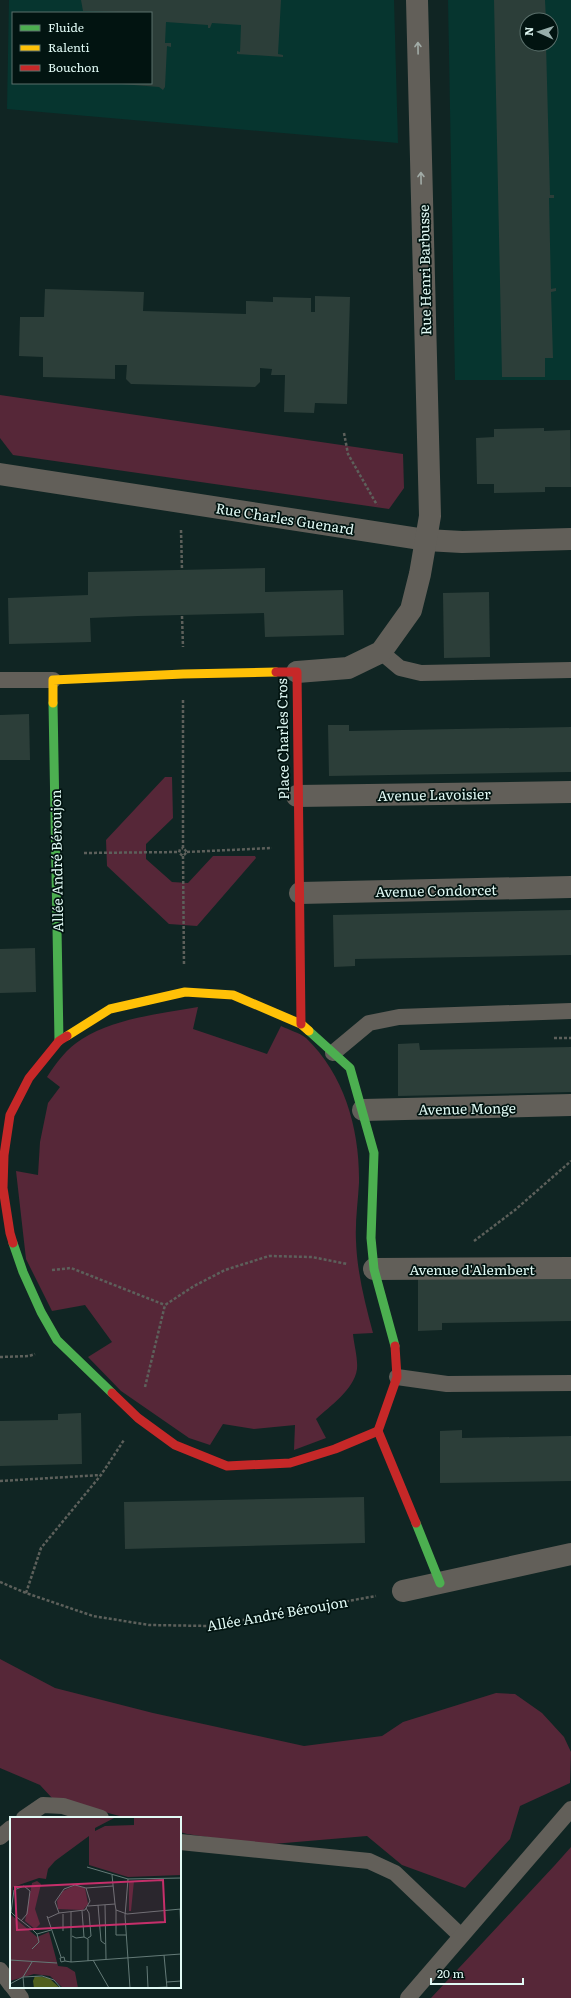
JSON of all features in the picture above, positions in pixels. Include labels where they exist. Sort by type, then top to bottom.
[{"type":"street","name":"Rue Henri Barbusse","points":[[382,652],[411,610],[420,574],[430,516],[417,0]]},
{"type":"street","name":"Rue Charles Guenard","points":[[0,474],[426,540],[462,542],[571,539]]},
{"type":"street","points":[[297,672],[348,668],[382,652]]},
{"type":"street","name":"Place Charles Cros","points":[[53,680],[183,674],[297,672],[297,796],[300,893],[301,1024]]},
{"type":"street","name":"Allée André Béroujon","points":[[53,680],[59,1041]]},
{"type":"street","name":"Avenue Lavoisier","points":[[297,796],[571,792]]},
{"type":"street","name":"Avenue Condorcet","points":[[300,893],[571,887]]},
{"type":"street","points":[[378,1431],[335,1449],[290,1463],[227,1466],[175,1445],[138,1418],[57,1340],[41,1312],[23,1272],[10,1233],[3,1188],[4,1155],[10,1115],[29,1078],[59,1041],[110,1009],[184,992],[233,995],[301,1024],[350,1068],[374,1153],[371,1238],[374,1269],[395,1348],[397,1377],[378,1431],[440,1583]]},
{"type":"street","name":"Avenue Monge","points":[[363,1110],[571,1105]]},
{"type":"street","name":"Avenue d'Alembert","points":[[374,1269],[571,1268]]},
{"type":"street","points":[[402,1592],[571,1554]]},
{"type":"lane","points":[[382,652],[400,668],[421,673],[571,670]]},
{"type":"lane","points":[[0,680],[53,680]]},
{"type":"lane","points":[[333,1053],[369,1023],[399,1017],[571,1011]]},
{"type":"lane","points":[[397,1377],[447,1384],[571,1383]]},
{"type":"lane","points":[[26,1817],[43,1806],[63,1806],[98,1817]]},
{"type":"lane","points":[[408,1998],[571,1809]]},
{"type":"lane","points":[[0,1837],[10,1829]]},
{"type":"lane","points":[[181,1842],[369,1861],[396,1873],[461,1936]]},
{"type":"lane","points":[[0,1970],[10,1983]]},
{"type":"lane","points":[[14,1988],[21,1998]]},
{"type":"path","points":[[344,433],[348,454],[379,508]]},
{"type":"path","points":[[182,570],[180,532],[184,502]]},
{"type":"path","points":[[182,616],[183,848],[187,852]]},
{"type":"path","points":[[183,856],[187,852],[298,846]]},
{"type":"path","points":[[56,854],[179,852],[180,849],[183,848]]},
{"type":"path","points":[[179,852],[183,856],[184,992]]},
{"type":"path","points":[[449,1269],[454,1256],[515,1210],[571,1161]]},
{"type":"path","points":[[26,1593],[41,1548],[101,1475],[138,1418],[165,1305],[194,1286],[225,1270],[269,1256],[312,1257],[374,1269]]},
{"type":"path","points":[[23,1272],[71,1268],[165,1305]]},
{"type":"path","points":[[0,1357],[29,1356],[40,1352],[57,1340]]},
{"type":"path","points":[[0,1481],[101,1475]]},
{"type":"path","name":"Allée André Béroujon","points":[[0,1582],[26,1593],[93,1616],[149,1625],[209,1626],[402,1592]]},
{"type":"shaded area","points":[[9,0],[394,0],[398,143],[7,109]]},
{"type":"shaded area","points":[[448,0],[571,0],[571,380],[455,380]]},
{"type":"shaded area","points":[[0,395],[403,454],[404,488],[389,509],[13,455],[0,438]]},
{"type":"shaded area","points":[[165,777],[172,777],[173,818],[146,844],[146,859],[172,882],[188,883],[213,856],[255,856],[256,858],[197,926],[169,924],[107,866],[106,840]]},
{"type":"shaded area","points":[[198,1007],[193,1029],[267,1054],[281,1026],[306,1038],[320,1053],[331,1069],[348,1105],[353,1124],[359,1163],[356,1226],[358,1264],[373,1333],[353,1334],[357,1365],[355,1377],[341,1397],[316,1419],[326,1438],[294,1450],[295,1425],[254,1429],[223,1424],[210,1445],[189,1438],[121,1391],[88,1357],[112,1342],[85,1305],[52,1311],[26,1259],[16,1171],[38,1175],[40,1142],[48,1103],[60,1087],[47,1077],[50,1072],[71,1047],[95,1032],[123,1021]]},
{"type":"shaded area","points":[[0,1659],[55,1688],[153,1713],[304,1746],[382,1736],[403,1722],[496,1693],[515,1694],[542,1713],[564,1737],[571,1752],[570,1783],[520,1806],[510,1839],[465,1888],[402,1865],[367,1836],[261,1845],[187,1834],[181,1832],[181,1817],[123,1817],[52,1798],[40,1785],[0,1768]]},
{"type":"shaded area","points":[[571,1847],[571,1998],[431,1998],[555,1865]]},
{"type":"building","points":[[81,0],[281,0],[278,54],[283,55],[283,57],[237,54],[237,51],[240,52],[241,25],[212,23],[210,28],[208,28],[208,25],[166,22],[165,43],[171,43],[171,47],[167,46],[165,87],[163,90],[159,87],[121,84],[152,84],[152,12],[83,11]]},
{"type":"building","points":[[494,0],[545,0],[546,12],[519,12],[519,52],[546,52],[550,195],[554,195],[554,198],[549,198],[551,289],[556,288],[556,291],[551,292],[553,358],[545,358],[545,377],[502,377]]},
{"type":"building","points":[[45,289],[144,292],[143,311],[246,314],[246,301],[273,302],[273,297],[311,298],[311,312],[315,312],[315,296],[350,297],[347,404],[315,403],[314,413],[284,412],[285,375],[271,375],[272,369],[260,368],[260,382],[255,387],[131,384],[126,379],[127,365],[115,365],[115,379],[43,377],[43,357],[19,356],[20,317],[44,317]]},
{"type":"building","points":[[570,422],[571,487],[545,487],[545,492],[494,493],[494,484],[477,484],[476,438],[494,437],[494,429],[544,428],[544,431],[570,430]]},
{"type":"building","points":[[265,568],[265,592],[343,590],[344,635],[265,637],[264,613],[138,616],[90,618],[91,642],[9,644],[8,598],[88,595],[88,572]]},
{"type":"building","points":[[489,592],[490,657],[444,658],[443,593]]},
{"type":"building","points":[[29,714],[30,760],[0,760],[0,715]]},
{"type":"building","points":[[328,725],[349,725],[349,731],[571,727],[571,772],[329,776]]},
{"type":"building","points":[[571,910],[571,955],[355,959],[355,966],[334,967],[333,915]]},
{"type":"building","points":[[35,948],[36,992],[0,993],[0,949]]},
{"type":"building","points":[[419,1043],[420,1050],[571,1047],[571,1092],[398,1096],[398,1044]]},
{"type":"building","points":[[571,1276],[571,1321],[442,1323],[442,1330],[418,1331],[418,1279]]},
{"type":"building","points":[[81,1413],[82,1464],[0,1466],[0,1421],[58,1420],[58,1414]]},
{"type":"building","points":[[462,1430],[462,1438],[571,1436],[571,1481],[440,1483],[440,1431]]},
{"type":"building","points":[[364,1497],[365,1543],[125,1549],[124,1502]]},
{"type":"traffic: fast","points":[[53,703],[59,1041]]},
{"type":"traffic: fast","points":[[309,1031],[350,1068],[374,1153],[371,1238],[374,1269],[395,1346]]},
{"type":"traffic: fast","points":[[13,1243],[23,1272],[41,1312],[57,1340],[112,1393]]},
{"type":"traffic: fast","points":[[416,1523],[440,1583]]},
{"type":"traffic: slow","points":[[53,703],[53,680],[183,674],[276,672]]},
{"type":"traffic: slow","points":[[67,1036],[110,1009],[185,992],[233,995],[301,1024],[309,1031]]},
{"type":"traffic: jam","points":[[276,672],[297,672],[301,1024]]},
{"type":"traffic: jam","points":[[13,1243],[3,1188],[4,1155],[10,1115],[29,1078],[59,1041],[67,1036]]},
{"type":"traffic: jam","points":[[395,1346],[397,1377],[378,1431],[416,1523]]},
{"type":"traffic: jam","points":[[112,1393],[138,1418],[175,1445],[227,1466],[290,1463],[335,1449],[378,1431]]}]
